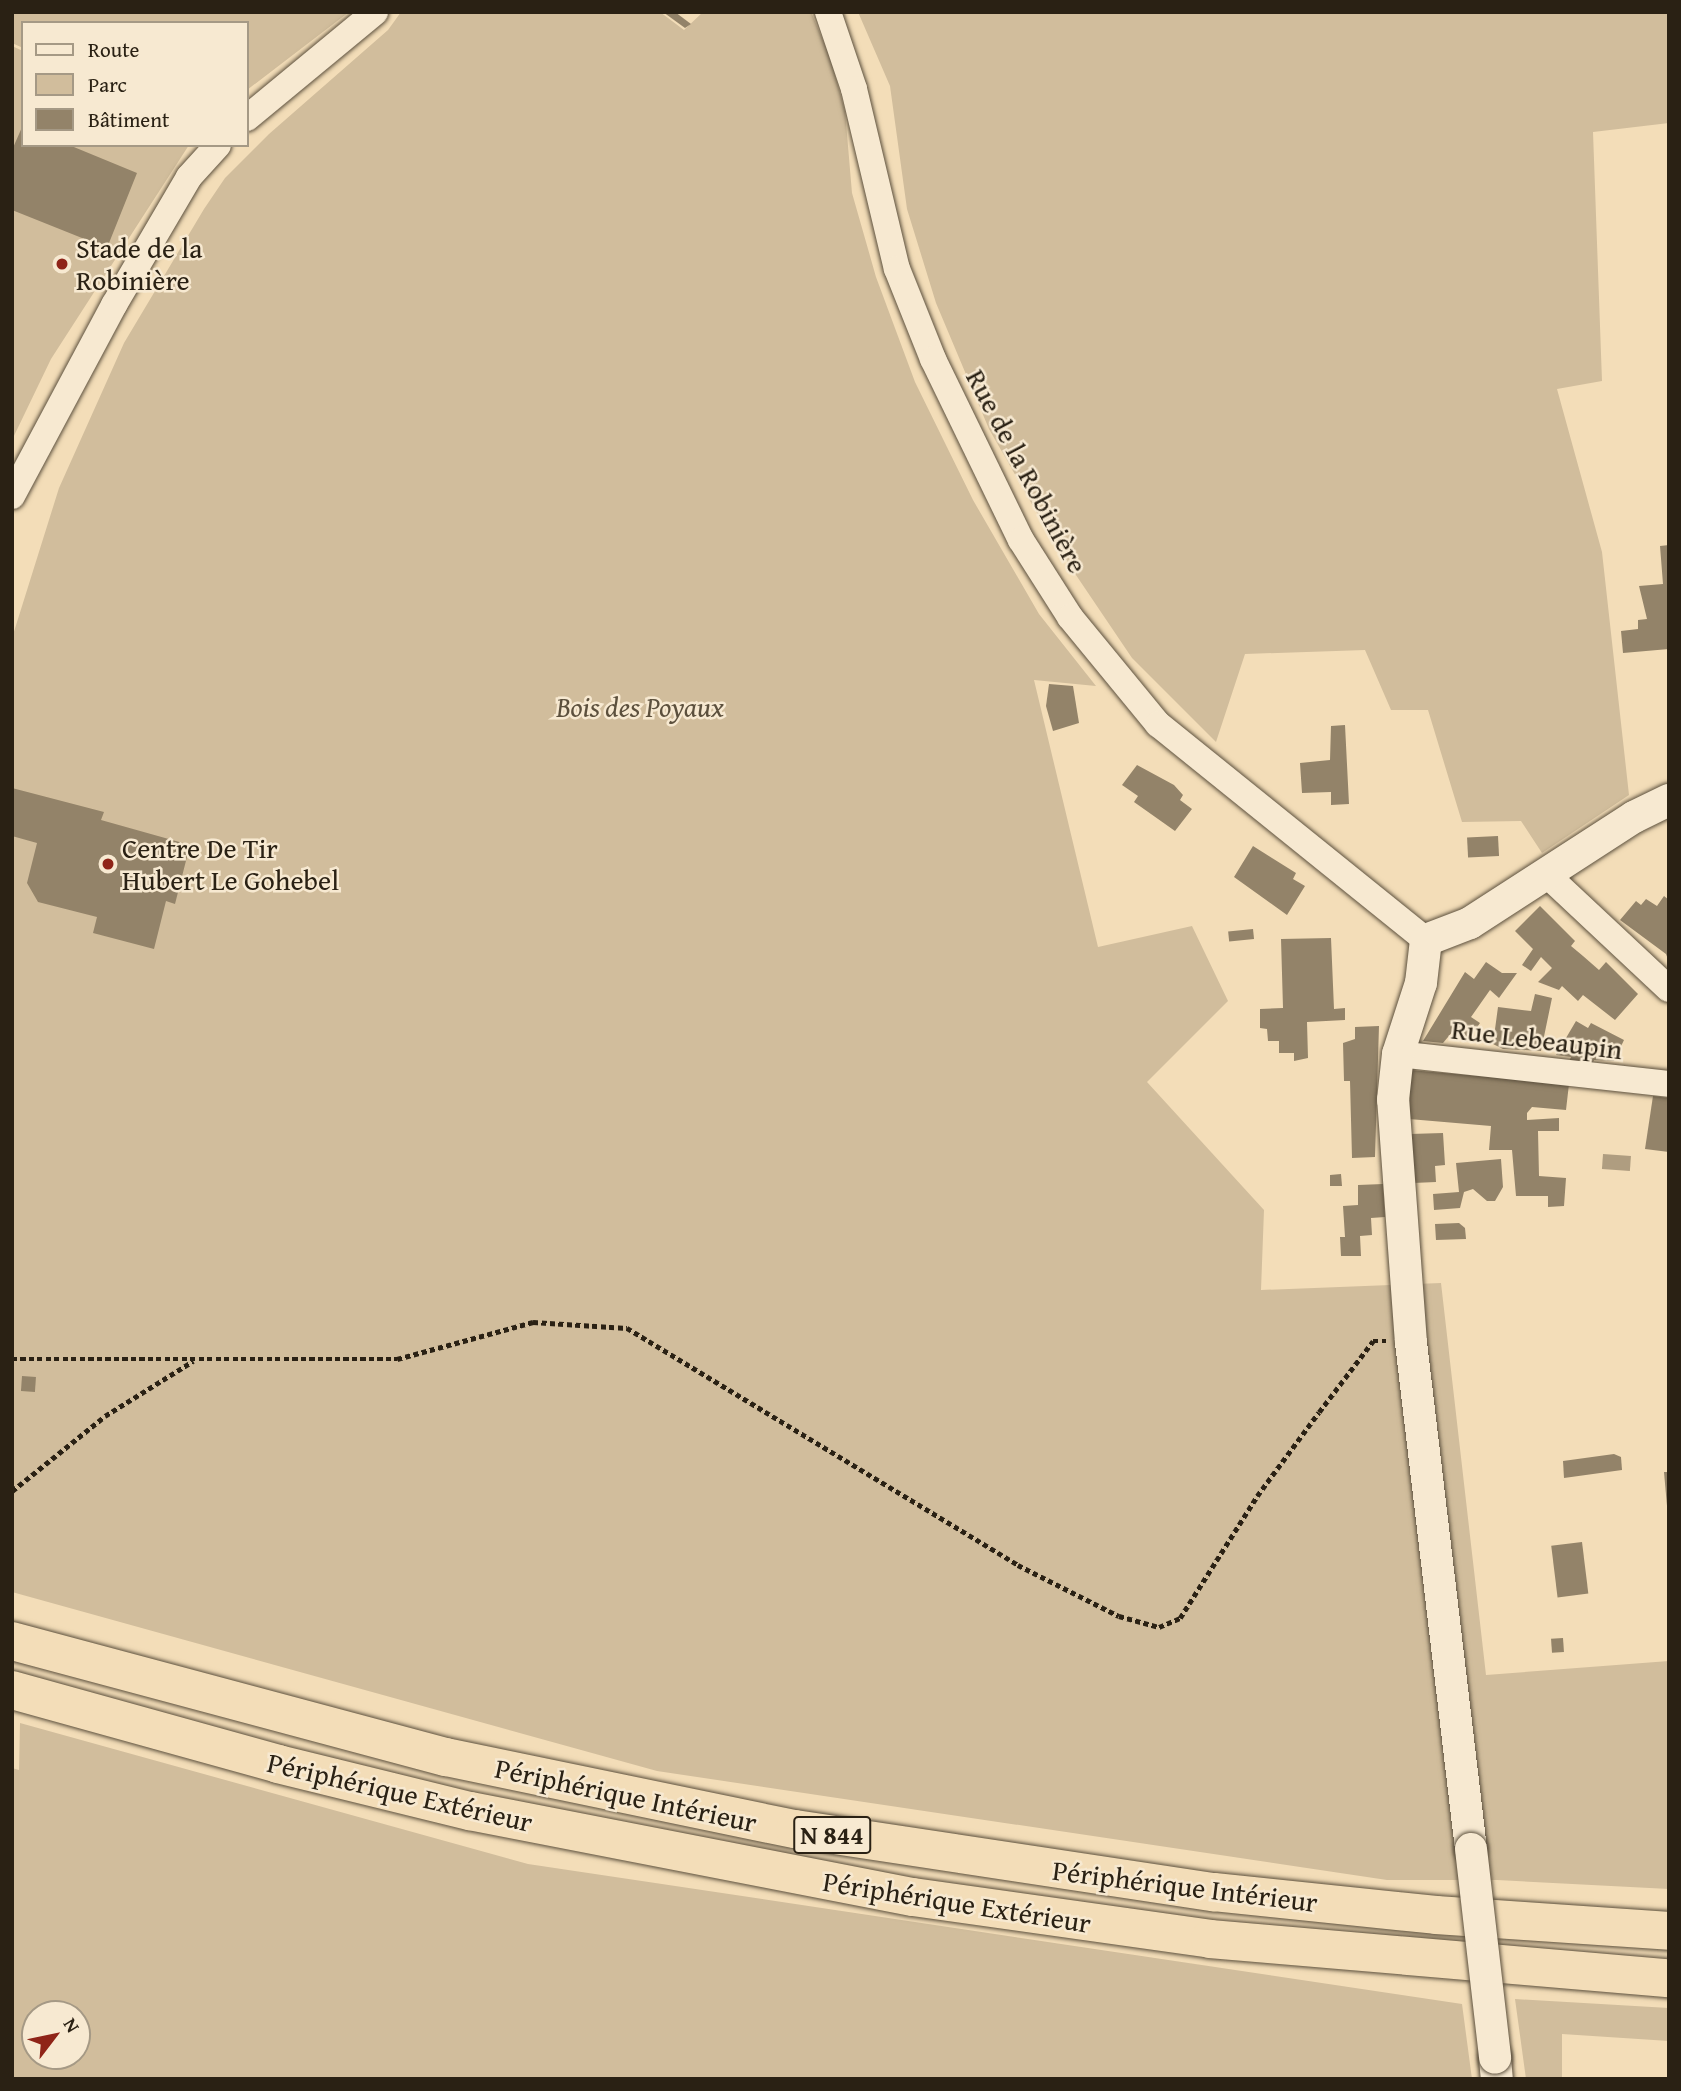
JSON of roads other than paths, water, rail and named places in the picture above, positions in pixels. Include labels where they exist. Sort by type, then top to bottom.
[{"type":"highway","name":"Périphérique Intérieur","points":[[12,1642],[446,1757],[795,1829],[1214,1892],[1436,1915],[1669,1931]]},
{"type":"highway","name":"Périphérique Extérieur","points":[[12,1690],[278,1764],[470,1811],[913,1897],[1210,1939],[1669,1978]]},
{"type":"street","points":[[248,117],[376,12]]},
{"type":"street","name":"Rue de la Robinière","points":[[828,12],[854,89],[897,269],[933,359],[1021,540],[1070,617],[1158,724],[1426,940]]},
{"type":"street","points":[[12,496],[121,293],[189,177],[216,147]]},
{"type":"street","points":[[1496,2068],[1411,1343],[1393,1100],[1398,1054],[1421,983],[1426,940],[1470,923],[1669,800]]},
{"type":"street","points":[[1546,874],[1669,989]]},
{"type":"street","name":"Rue Lebeaupin","points":[[1398,1054],[1669,1084]]},
{"type":"place","name":"Stade de la Robinière","points":[[62,264]]},
{"type":"place","name":"Centre De Tir Hubert Le Gohebel","points":[[108,864]]},
{"type":"park label","name":"Bois des Poyaux","points":[[640,707]]}]
